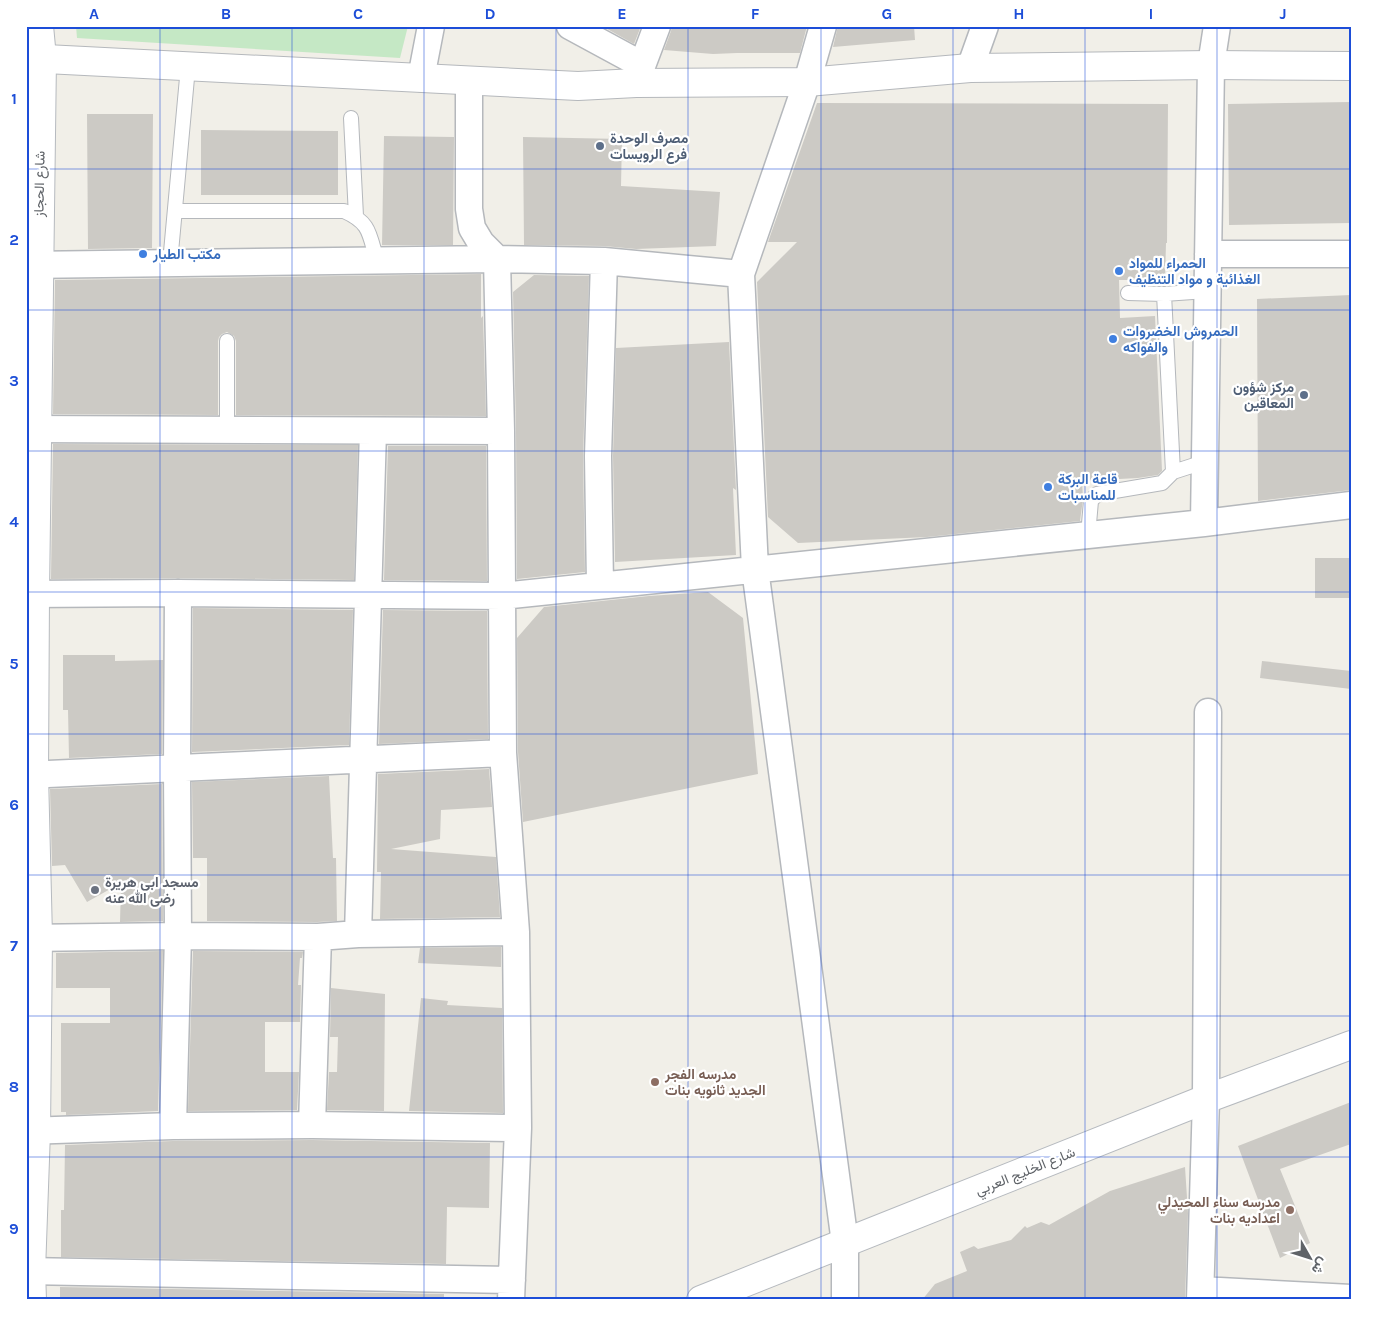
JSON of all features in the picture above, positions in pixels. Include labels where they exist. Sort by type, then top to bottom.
[{"type":"main road","name":"شارع الحجاز","points":[[32,1300],[29,1271],[32,937],[30,594],[34,58],[39,26]]},
{"type":"main road","points":[[34,58],[469,82],[578,86],[639,74],[807,82],[970,68],[1211,65],[1351,66]]},
{"type":"main road","name":"شارع الخليج العربي","points":[[701,1300],[1206,1099],[1351,1045]]},
{"type":"street","points":[[421,78],[432,26]]},
{"type":"street","points":[[570,26],[639,74],[657,26]]},
{"type":"street","points":[[823,26],[807,82],[741,274],[755,569],[844,1243],[845,1300]]},
{"type":"street","points":[[970,68],[985,26]]},
{"type":"street","points":[[1204,523],[1211,65],[1217,26]]},
{"type":"street","points":[[29,1271],[512,1290],[518,1128],[516,932],[503,753],[501,431],[496,259],[481,244],[472,228],[469,209],[469,82]]},
{"type":"street","points":[[1208,254],[1351,254]]},
{"type":"street","points":[[32,265],[496,259],[604,261],[741,274]]},
{"type":"street","points":[[600,585],[598,456],[604,261]]},
{"type":"street","points":[[31,429],[501,431]]},
{"type":"street","points":[[358,934],[373,430]]},
{"type":"street","points":[[30,594],[178,593],[502,596],[1204,523],[1351,505]]},
{"type":"street","points":[[173,1126],[178,936],[176,768],[178,593]]},
{"type":"street","points":[[1208,712],[1206,1099],[1200,1295],[1351,1298]]},
{"type":"street","points":[[30,774],[503,753]]},
{"type":"street","points":[[32,937],[318,937],[358,934],[516,932]]},
{"type":"street","points":[[312,1125],[318,937]]},
{"type":"street","points":[[31,1131],[173,1126],[312,1125],[518,1128]]},
{"type":"lane","points":[[170,263],[188,67]]},
{"type":"lane","points":[[351,118],[356,216]]},
{"type":"lane","points":[[175,211],[344,211],[356,216],[367,226],[377,261]]},
{"type":"lane","points":[[1128,293],[1164,294],[1207,291]]},
{"type":"lane","points":[[1164,294],[1173,472]]},
{"type":"lane","points":[[227,341],[227,430]]},
{"type":"lane","points":[[1088,535],[1091,500],[1097,494],[1162,483],[1173,472],[1204,462]]},
{"type":"green space","points":[[76,26],[408,26],[400,58],[77,38]]},
{"type":"building","points":[[602,26],[641,26],[634,44]]},
{"type":"building","points":[[672,26],[807,26],[800,53],[713,54],[664,50]]},
{"type":"building","points":[[838,26],[914,26],[915,40],[833,47]]},
{"type":"building","points":[[1351,102],[1351,223],[1229,225],[1228,104]]},
{"type":"building","points":[[817,103],[1168,104],[1165,280],[1119,280],[1120,318],[1155,316],[1162,471],[1158,475],[1082,481],[1083,499],[1080,521],[927,537],[798,543],[768,517],[757,282],[797,242],[768,242]]},
{"type":"building","points":[[87,114],[153,114],[152,248],[88,249]]},
{"type":"building","points":[[201,130],[338,131],[338,195],[201,195]]},
{"type":"building","points":[[384,136],[454,137],[453,245],[382,245]]},
{"type":"building","points":[[523,137],[622,139],[621,186],[720,192],[716,246],[636,249],[604,246],[524,245]]},
{"type":"building","points":[[481,274],[481,318],[483,316],[486,416],[236,415],[236,341],[234,336],[227,332],[219,337],[218,341],[218,415],[53,414],[55,280]]},
{"type":"building","points":[[534,275],[589,276],[583,456],[585,572],[517,579],[513,292]]},
{"type":"building","name":"مركز شؤون المعاقين","points":[[1351,295],[1351,490],[1258,501],[1257,299]]},
{"type":"building","points":[[729,342],[736,490],[733,488],[736,555],[615,562],[613,456],[616,348]]},
{"type":"building","points":[[53,444],[358,445],[354,580],[51,579]]},
{"type":"building","points":[[388,446],[486,446],[487,581],[384,580]]},
{"type":"building","points":[[1315,558],[1351,558],[1351,598],[1315,598]]},
{"type":"building","points":[[708,592],[743,618],[758,774],[523,822],[518,752],[517,638],[544,607]]},
{"type":"building","points":[[193,608],[353,610],[349,745],[192,752]]},
{"type":"building","points":[[383,610],[487,611],[488,739],[379,744]]},
{"type":"building","points":[[63,655],[115,655],[115,661],[163,660],[162,754],[69,758],[68,710],[63,710]]},
{"type":"building","points":[[1262,661],[1351,671],[1351,689],[1260,678]]},
{"type":"building","points":[[489,769],[492,807],[441,810],[440,839],[391,849],[496,857],[500,917],[380,919],[381,872],[377,872],[378,774]]},
{"type":"building","points":[[329,776],[333,858],[336,858],[337,921],[207,921],[207,858],[193,858],[192,782]]},
{"type":"building","points":[[162,784],[163,921],[120,922],[121,883],[87,902],[65,865],[52,866],[50,789]]},
{"type":"building","points":[[501,947],[501,967],[418,963],[420,948]]},
{"type":"building","points":[[163,951],[158,1111],[66,1115],[66,1112],[61,1112],[61,1023],[110,1023],[110,988],[56,988],[56,953]]},
{"type":"building","points":[[193,951],[303,952],[302,958],[300,958],[298,985],[301,985],[300,1022],[265,1022],[265,1072],[299,1072],[297,1110],[188,1111]]},
{"type":"building","points":[[331,988],[385,994],[384,1111],[327,1110],[329,1072],[337,1072],[338,1037],[330,1037]]},
{"type":"building","points":[[421,998],[448,1001],[447,1005],[502,1008],[503,1113],[409,1111]]},
{"type":"building","points":[[1351,1102],[1351,1144],[1280,1169],[1310,1243],[1280,1258],[1238,1146]]},
{"type":"building","points":[[312,1140],[490,1143],[489,1208],[447,1207],[446,1264],[61,1257],[61,1210],[64,1210],[65,1145],[173,1141]]},
{"type":"building","points":[[1185,1167],[1188,1213],[1185,1300],[922,1300],[935,1284],[967,1271],[960,1252],[974,1246],[978,1249],[1011,1240],[1025,1226],[1027,1228],[1041,1222],[1049,1225],[1110,1191]]},
{"type":"building","points":[[60,1287],[444,1294],[444,1300],[60,1300]]},
{"type":"place","name":"مصرف الوحدة فرع الرويسات","points":[[600,146]]},
{"type":"place","name":"مكتب الطيار","points":[[143,254]]},
{"type":"place","name":"الحمراء للمواد الغذائية و مواد التنظيف","points":[[1119,271]]},
{"type":"place","name":"الحمروش الخضروات والفواكه","points":[[1113,339]]},
{"type":"place","name":"مركز شؤون المعاقين","points":[[1304,395]]},
{"type":"place","name":"قاعة البركة للمناسبات","points":[[1048,487]]},
{"type":"place","name":"مسجد ابي هريرة رضى الله عنه","points":[[95,890]]},
{"type":"place","name":"مدرسه الفجر الجديد ثانويه بنات","points":[[655,1082]]},
{"type":"place","name":"مدرسه سناء المحيدلي اعداديه بنات","points":[[1290,1210]]}]
